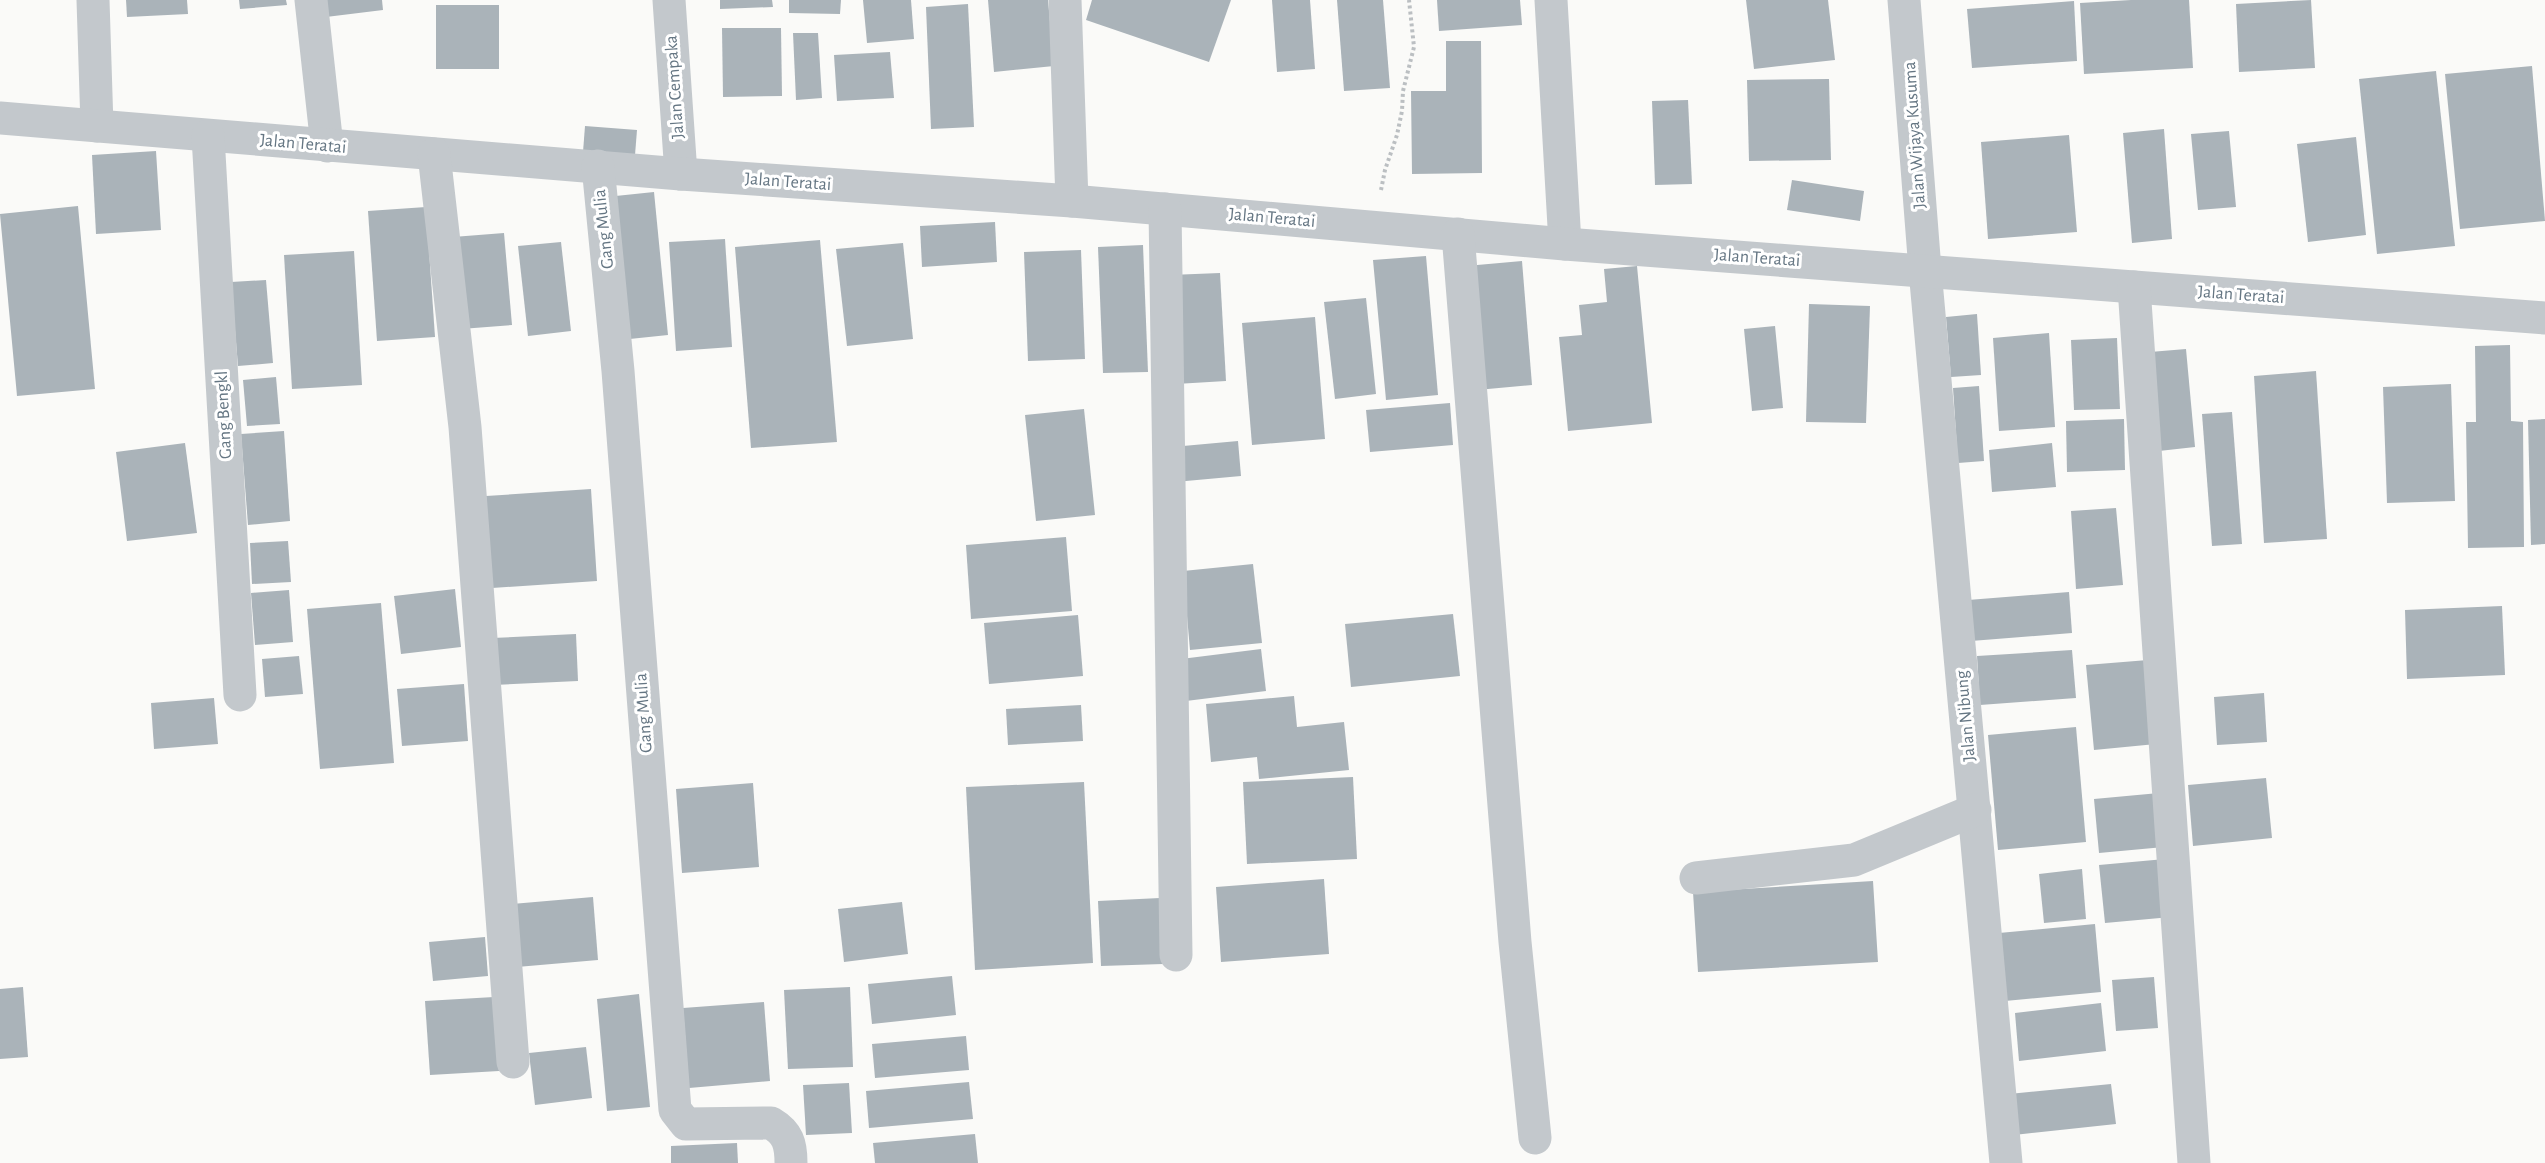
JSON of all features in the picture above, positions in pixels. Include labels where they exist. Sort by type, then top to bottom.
[{"type":"street","points":[[93,0],[96,126]]},
{"type":"street","points":[[311,0],[327,146]]},
{"type":"street","name":"Jalan Cempaka","points":[[669,0],[681,174]]},
{"type":"street","points":[[1065,0],[1072,201]]},
{"type":"street","points":[[1551,0],[1565,244]]},
{"type":"street","name":"Jalan Wijaya Kusuma","points":[[1904,0],[1925,270]]},
{"type":"street","name":"Jalan Teratai","points":[[0,118],[681,174],[1072,201],[1565,244],[2545,318]]},
{"type":"street","name":"Gang Bengkl","points":[[208,136],[240,695]]},
{"type":"street","points":[[434,154],[465,427],[513,1062]]},
{"type":"street","name":"Gang Mulia","points":[[598,166],[618,371],[675,1110],[686,1124],[771,1123],[782,1130],[790,1146],[791,1163]]},
{"type":"street","points":[[1165,209],[1176,955]]},
{"type":"street","points":[[1458,234],[1514,931],[1534,1138]]},
{"type":"street","name":"Jalan Nibung","points":[[1925,270],[2006,1163]]},
{"type":"street","points":[[2134,287],[2193,1163]]},
{"type":"street","points":[[1696,878],[1854,860],[1975,810]]},
{"type":"path","points":[[1375,226],[1385,170],[1397,135],[1403,91],[1414,47],[1408,0]]},
{"type":"building","points":[[126,0],[187,0],[188,14],[127,17]]},
{"type":"building","points":[[239,0],[286,0],[287,5],[240,9]]},
{"type":"building","points":[[323,0],[382,0],[383,10],[326,17]]},
{"type":"building","points":[[720,0],[772,0],[773,7],[720,9]]},
{"type":"building","points":[[789,0],[841,0],[840,14],[789,13]]},
{"type":"building","points":[[863,0],[911,0],[914,39],[867,43]]},
{"type":"building","points":[[988,0],[1048,0],[1054,66],[994,72]]},
{"type":"building","points":[[1092,0],[1231,0],[1209,62],[1086,20]]},
{"type":"building","points":[[1272,0],[1310,0],[1315,69],[1277,72]]},
{"type":"building","points":[[1337,0],[1383,0],[1390,88],[1344,91]]},
{"type":"building","points":[[1437,0],[1520,0],[1522,25],[1439,31]]},
{"type":"building","points":[[1746,0],[1828,0],[1835,60],[1754,69]]},
{"type":"building","points":[[2189,0],[2193,68],[2084,74],[2080,3]]},
{"type":"building","points":[[2311,0],[2315,68],[2239,72],[2236,4]]},
{"type":"building","points":[[2074,1],[2077,61],[1972,68],[1967,9]]},
{"type":"building","points":[[968,4],[974,127],[931,129],[926,7]]},
{"type":"building","points":[[436,5],[499,5],[499,69],[436,69]]},
{"type":"building","points":[[722,28],[781,28],[782,96],[723,97]]},
{"type":"building","points":[[793,33],[818,33],[822,98],[796,100]]},
{"type":"building","points":[[1446,41],[1481,41],[1482,173],[1412,174],[1411,91],[1446,91]]},
{"type":"building","points":[[890,52],[894,98],[837,101],[834,55]]},
{"type":"building","points":[[2532,66],[2545,221],[2460,229],[2445,74]]},
{"type":"building","points":[[2436,71],[2455,246],[2377,254],[2359,79]]},
{"type":"building","points":[[1829,79],[1831,160],[1749,161],[1747,80]]},
{"type":"building","points":[[1688,100],[1692,184],[1655,185],[1652,101]]},
{"type":"building","points":[[585,126],[637,130],[635,155],[583,152]]},
{"type":"building","points":[[2164,129],[2172,239],[2132,243],[2123,133]]},
{"type":"building","points":[[2229,131],[2236,207],[2198,210],[2191,134]]},
{"type":"building","points":[[2069,135],[2077,232],[1988,239],[1981,142]]},
{"type":"building","points":[[2356,137],[2366,235],[2308,242],[2297,144]]},
{"type":"building","points":[[156,151],[161,230],[96,234],[92,155]]},
{"type":"building","points":[[1792,180],[1864,191],[1860,221],[1787,210]]},
{"type":"building","points":[[654,192],[668,335],[620,340],[606,197]]},
{"type":"building","points":[[78,206],[95,389],[17,396],[0,214]]},
{"type":"building","points":[[426,207],[435,337],[377,341],[368,211]]},
{"type":"building","points":[[995,222],[997,262],[922,267],[920,226]]},
{"type":"building","points":[[504,233],[512,325],[461,329],[453,237]]},
{"type":"building","points":[[725,239],[732,347],[676,351],[669,242]]},
{"type":"building","points":[[820,240],[837,442],[751,448],[735,247]]},
{"type":"building","points":[[561,242],[571,331],[528,336],[518,246]]},
{"type":"building","points":[[903,243],[913,339],[847,346],[836,249]]},
{"type":"building","points":[[1143,245],[1148,372],[1103,373],[1098,247]]},
{"type":"building","points":[[1081,250],[1085,359],[1028,361],[1024,252]]},
{"type":"building","points":[[354,251],[362,385],[292,389],[284,255]]},
{"type":"building","points":[[1426,256],[1438,395],[1386,400],[1373,260]]},
{"type":"building","points":[[1522,261],[1532,385],[1477,390],[1466,266]]},
{"type":"building","points":[[1637,266],[1652,423],[1568,431],[1559,337],[1582,335],[1579,305],[1607,302],[1604,269]]},
{"type":"building","points":[[1220,273],[1226,381],[1176,384],[1170,275]]},
{"type":"building","points":[[266,280],[273,363],[238,366],[231,282]]},
{"type":"building","points":[[1366,298],[1376,394],[1335,399],[1324,302]]},
{"type":"building","points":[[1809,304],[1870,306],[1866,423],[1806,422]]},
{"type":"building","points":[[1977,314],[1981,375],[1951,377],[1946,317]]},
{"type":"building","points":[[1315,317],[1325,439],[1252,445],[1242,323]]},
{"type":"building","points":[[1775,326],[1783,408],[1752,411],[1744,329]]},
{"type":"building","points":[[2049,333],[2055,427],[1999,431],[1993,338]]},
{"type":"building","points":[[2117,338],[2120,409],[2074,410],[2071,340]]},
{"type":"building","points":[[2510,345],[2511,421],[2523,422],[2524,547],[2468,548],[2466,422],[2476,422],[2475,346]]},
{"type":"building","points":[[2186,349],[2195,447],[2159,451],[2150,352]]},
{"type":"building","points":[[2316,371],[2327,539],[2264,543],[2254,376]]},
{"type":"building","points":[[276,377],[280,424],[247,426],[243,380]]},
{"type":"building","points":[[2451,384],[2455,501],[2387,503],[2383,387]]},
{"type":"building","points":[[1979,386],[1984,461],[1958,463],[1953,388]]},
{"type":"building","points":[[1450,403],[1453,445],[1370,452],[1366,410]]},
{"type":"building","points":[[1084,409],[1095,515],[1036,521],[1025,415]]},
{"type":"building","points":[[2232,412],[2242,544],[2212,546],[2202,414]]},
{"type":"building","points":[[2124,419],[2125,470],[2067,472],[2066,421]]},
{"type":"building","points":[[2545,419],[2545,544],[2531,545],[2528,420]]},
{"type":"building","points":[[284,431],[290,521],[248,525],[241,434]]},
{"type":"building","points":[[1238,441],[1241,476],[1175,482],[1172,447]]},
{"type":"building","points":[[185,443],[197,533],[127,541],[116,452]]},
{"type":"building","points":[[2052,443],[2056,487],[1992,492],[1989,450]]},
{"type":"building","points":[[591,489],[597,581],[492,588],[486,496]]},
{"type":"building","points":[[2116,508],[2123,585],[2076,589],[2071,511]]},
{"type":"building","points":[[1066,537],[1072,611],[971,619],[966,545]]},
{"type":"building","points":[[288,541],[291,582],[252,584],[250,543]]},
{"type":"building","points":[[1253,564],[1262,643],[1190,650],[1183,571]]},
{"type":"building","points":[[455,589],[461,647],[401,654],[394,596]]},
{"type":"building","points":[[289,590],[293,642],[255,645],[251,593]]},
{"type":"building","points":[[2069,592],[2072,633],[1971,641],[1968,600]]},
{"type":"building","points":[[381,603],[394,763],[320,769],[307,609]]},
{"type":"building","points":[[2502,606],[2505,675],[2407,679],[2405,610]]},
{"type":"building","points":[[1453,614],[1460,676],[1351,687],[1345,624]]},
{"type":"building","points":[[1078,615],[1083,676],[989,684],[984,623]]},
{"type":"building","points":[[576,634],[578,681],[494,685],[492,638]]},
{"type":"building","points":[[1261,649],[1266,691],[1186,701],[1181,659]]},
{"type":"building","points":[[2072,650],[2076,698],[1980,705],[1977,656]]},
{"type":"building","points":[[299,656],[303,694],[265,697],[262,659]]},
{"type":"building","points":[[2148,660],[2156,744],[2094,750],[2086,665]]},
{"type":"building","points":[[464,684],[468,741],[402,746],[397,689]]},
{"type":"building","points":[[2264,693],[2267,742],[2217,745],[2214,697]]},
{"type":"building","points":[[1294,696],[1297,727],[1344,722],[1349,770],[1259,779],[1257,757],[1211,762],[1206,704]]},
{"type":"building","points":[[214,698],[218,744],[154,749],[151,703]]},
{"type":"building","points":[[1081,705],[1083,741],[1008,745],[1006,709]]},
{"type":"building","points":[[2076,727],[2086,842],[1998,850],[1988,735]]},
{"type":"building","points":[[1353,777],[1357,859],[1247,864],[1243,782]]},
{"type":"building","points":[[2266,778],[2272,838],[2193,846],[2188,785]]},
{"type":"building","points":[[1084,782],[1093,963],[975,970],[966,787]]},
{"type":"building","points":[[753,783],[759,867],[682,873],[676,789]]},
{"type":"building","points":[[2159,793],[2164,847],[2099,853],[2094,799]]},
{"type":"building","points":[[2165,859],[2171,917],[2105,923],[2099,865]]},
{"type":"building","points":[[2082,869],[2086,919],[2044,923],[2039,874]]},
{"type":"building","points":[[1324,879],[1329,954],[1221,962],[1216,887]]},
{"type":"building","points":[[1873,881],[1878,962],[1698,972],[1693,892]]},
{"type":"building","points":[[593,897],[598,960],[517,967],[512,904]]},
{"type":"building","points":[[1160,898],[1163,964],[1101,966],[1098,901]]},
{"type":"building","points":[[902,902],[908,954],[844,962],[838,909]]},
{"type":"building","points":[[2095,924],[2101,992],[2005,1001],[1999,933]]},
{"type":"building","points":[[485,937],[488,976],[433,981],[429,942]]},
{"type":"building","points":[[952,976],[956,1015],[872,1024],[868,984]]},
{"type":"building","points":[[2154,977],[2158,1028],[2116,1031],[2112,980]]},
{"type":"building","points":[[23,987],[28,1057],[0,1059],[0,989]]},
{"type":"building","points":[[850,987],[853,1067],[788,1069],[784,990]]},
{"type":"building","points":[[639,994],[650,1107],[607,1111],[597,999]]},
{"type":"building","points":[[494,997],[499,1071],[430,1075],[425,1001]]},
{"type":"building","points":[[764,1002],[770,1081],[689,1088],[683,1008]]},
{"type":"building","points":[[2101,1003],[2106,1051],[2019,1061],[2015,1013]]},
{"type":"building","points":[[966,1036],[969,1070],[875,1078],[872,1044]]},
{"type":"building","points":[[586,1047],[592,1098],[535,1105],[529,1053]]},
{"type":"building","points":[[969,1082],[973,1119],[869,1128],[866,1091]]},
{"type":"building","points":[[849,1083],[852,1133],[806,1135],[803,1085]]},
{"type":"building","points":[[2111,1084],[2116,1124],[2014,1135],[2009,1094]]},
{"type":"building","points":[[975,1134],[978,1163],[875,1163],[873,1143]]},
{"type":"building","points":[[737,1143],[738,1163],[671,1163],[671,1146]]}]
